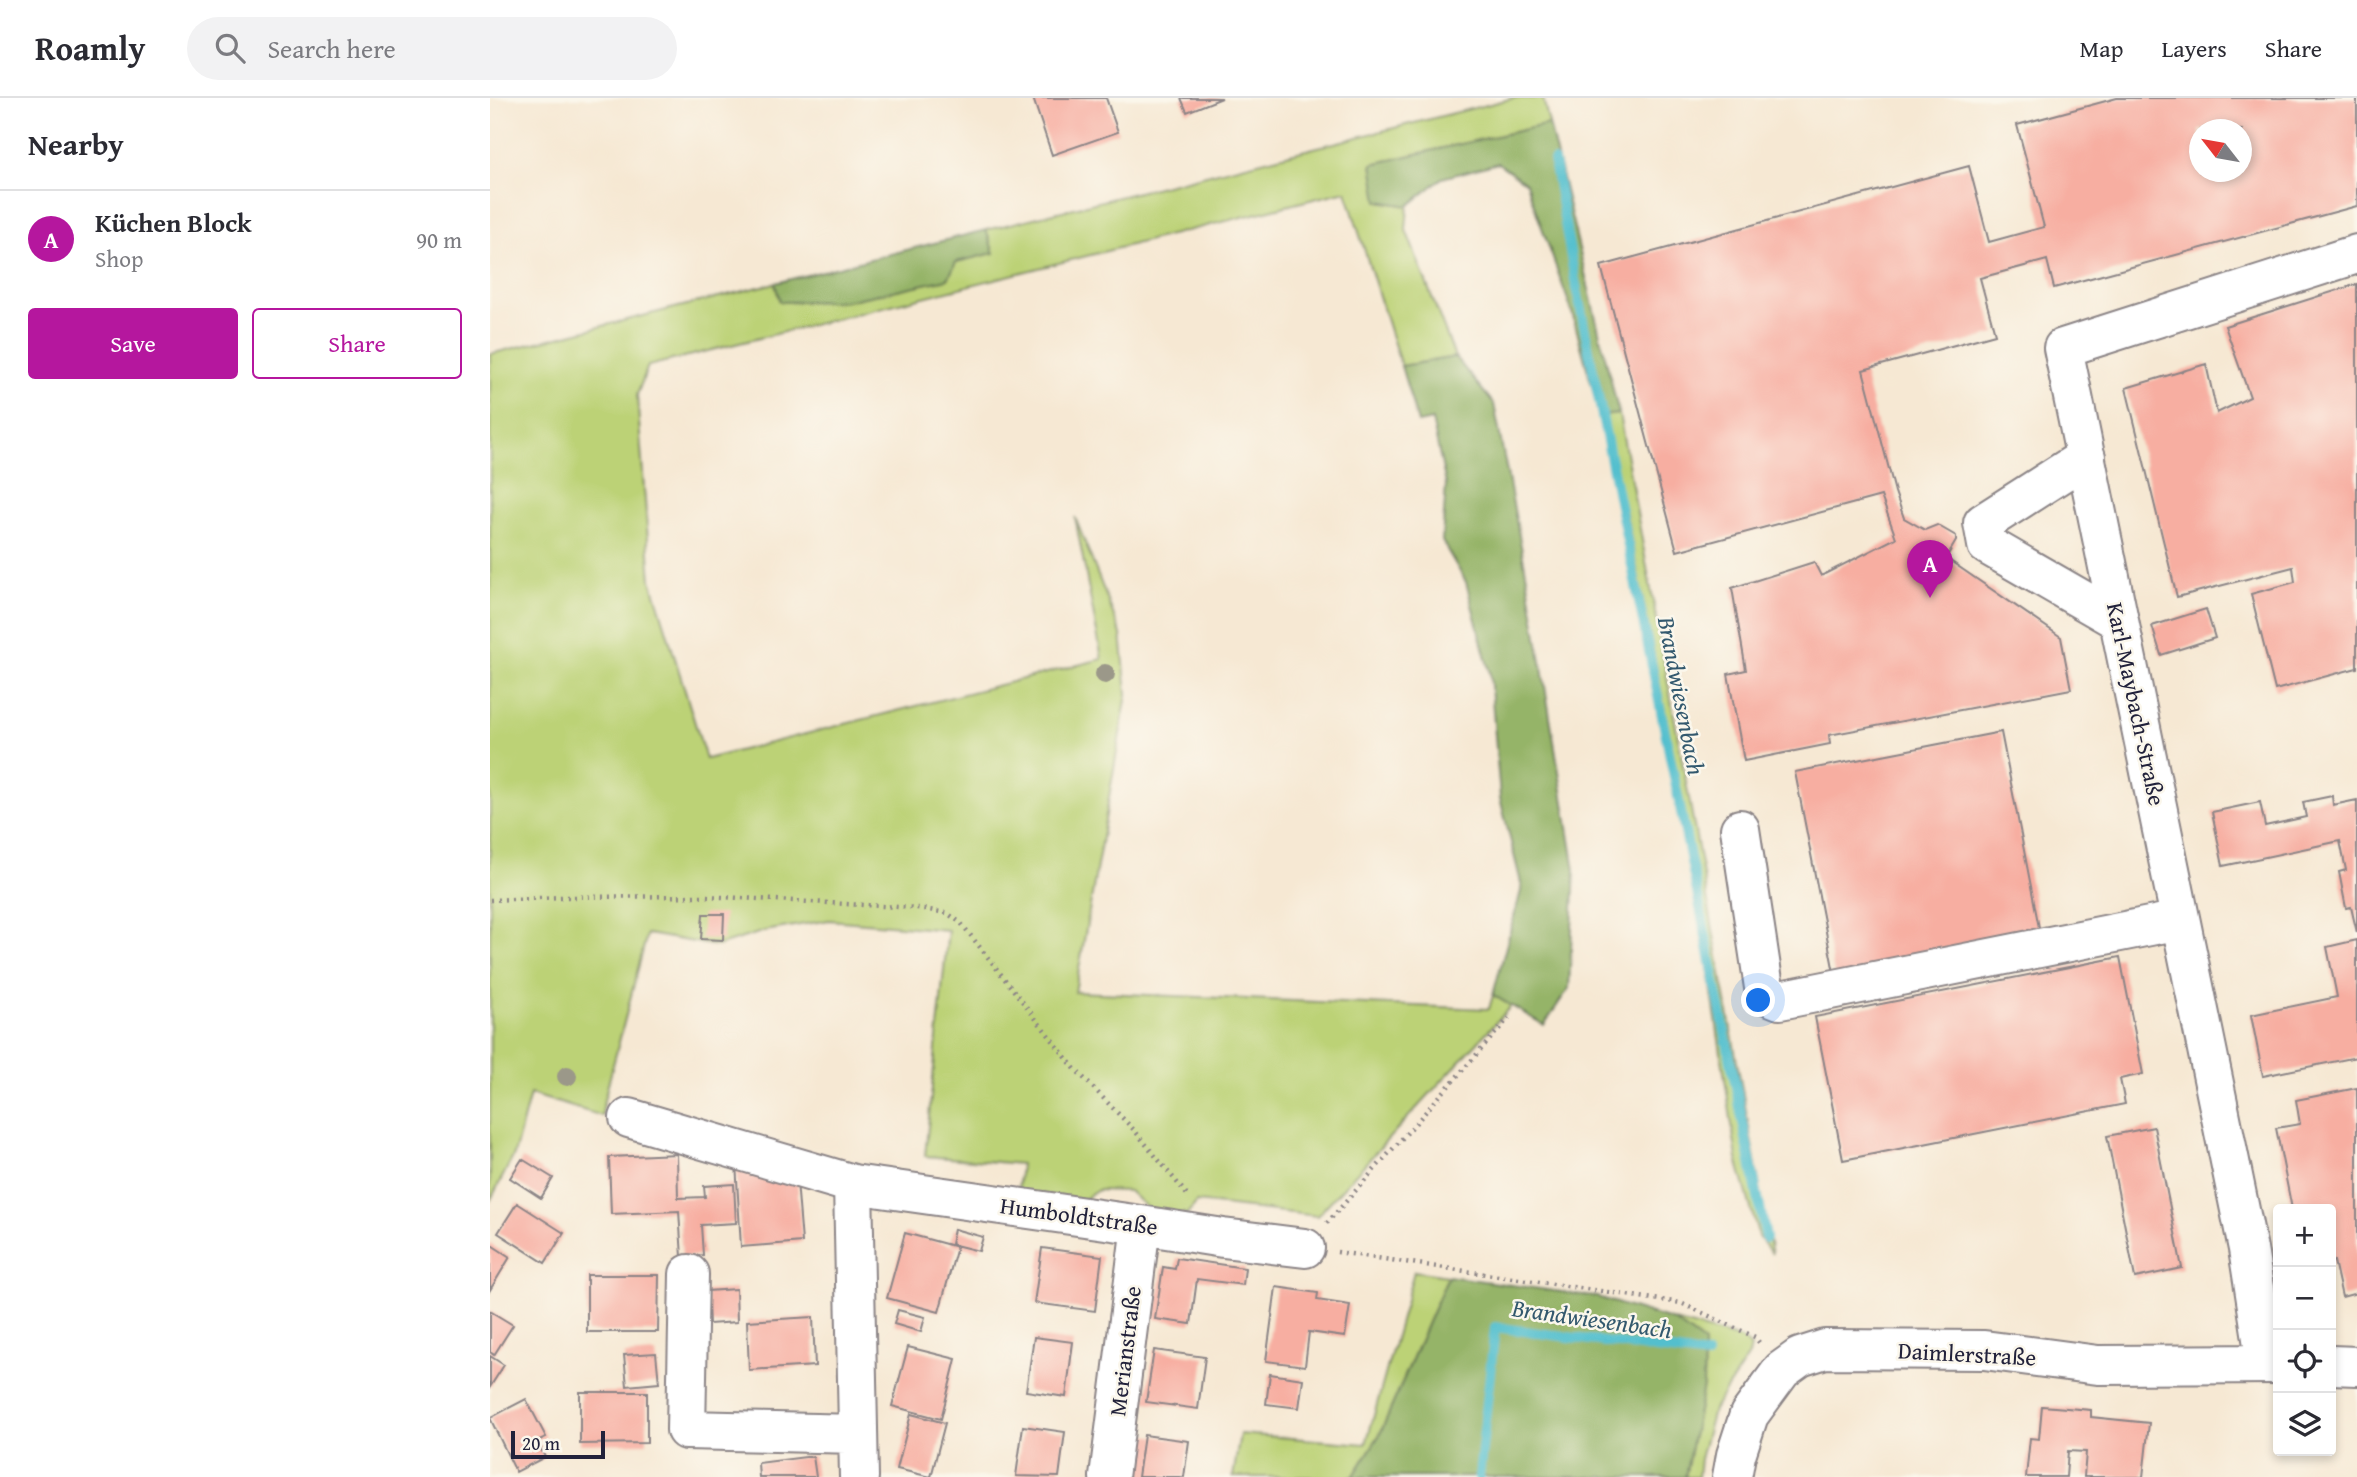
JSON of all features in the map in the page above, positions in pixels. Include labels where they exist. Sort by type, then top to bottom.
[{"type":"street","name":"Karl-Maybach-Straße","points":[[2272,1364],[2063,348],[2357,254]]},
{"type":"street","points":[[2085,457],[1983,523],[1987,545],[2119,621]]},
{"type":"street","points":[[1740,829],[1765,994],[1780,1000],[2180,920]]},
{"type":"street","name":"Humboldtstraße","points":[[629,1118],[853,1184],[1305,1248]]},
{"type":"street","points":[[853,1184],[859,1477]]},
{"type":"street","name":"Merianstraße","points":[[1110,1477],[1141,1224]]},
{"type":"street","points":[[689,1274],[686,1430],[858,1434]]},
{"type":"street","name":"Daimlerstraße","points":[[1732,1477],[1749,1415],[1782,1370],[1800,1357],[1825,1349],[1984,1350],[2098,1365],[2272,1364]]},
{"type":"street","points":[[2336,1365],[2357,1366]]},
{"type":"path","points":[[490,900],[705,895],[916,908],[947,913],[961,923],[1074,1069],[1135,1131],[1223,1238]]},
{"type":"path","points":[[1305,1248],[1509,1018]]},
{"type":"path","points":[[1305,1248],[1681,1303],[1755,1338],[1782,1370]]},
{"type":"green space","points":[[1514,98],[1543,98],[1549,124],[1372,164],[1379,201],[1408,206],[1406,230],[1455,357],[1401,366],[1346,191],[648,366],[637,395],[651,580],[706,759],[1102,659],[1075,517],[1121,634],[1127,694],[1075,992],[1489,1009],[1493,995],[1511,1006],[1317,1216],[1197,1202],[1187,1214],[1151,1212],[1129,1191],[1098,1190],[1083,1200],[1018,1191],[1021,1164],[925,1156],[948,930],[829,920],[765,931],[717,946],[647,934],[602,1116],[530,1094],[514,1155],[490,1201],[490,354],[775,283],[780,302],[846,301],[948,279],[956,262],[993,253],[986,230]]},
{"type":"green space","points":[[1549,124],[1619,414],[1600,416],[1571,309],[1526,183],[1498,163],[1442,178],[1408,206],[1378,201],[1372,164]]},
{"type":"green space","points":[[986,230],[994,253],[956,262],[948,279],[846,301],[780,302],[775,283]]},
{"type":"green space","points":[[1455,357],[1494,404],[1529,588],[1575,870],[1569,988],[1544,1025],[1493,995],[1522,887],[1500,798],[1490,674],[1466,582],[1442,541],[1446,484],[1432,420],[1418,423],[1401,366]]},
{"type":"green space","points":[[1619,414],[1772,1254],[1759,1237],[1737,1159],[1685,813],[1626,514],[1600,416]]},
{"type":"green space","points":[[1414,1271],[1448,1276],[1380,1434],[1353,1477],[1233,1477],[1240,1434],[1366,1444]]},
{"type":"green space","points":[[1448,1276],[1597,1297],[1674,1321],[1704,1343],[1703,1386],[1685,1477],[1353,1477],[1380,1434]]},
{"type":"green space","points":[[1674,1321],[1741,1339],[1751,1347],[1749,1355],[1713,1410],[1698,1477],[1685,1477],[1703,1386],[1704,1344]]},
{"type":"building","points":[[1033,98],[1106,98],[1118,132],[1052,155]]},
{"type":"building","points":[[1181,98],[1222,98],[1187,112]]},
{"type":"building","points":[[2117,98],[2357,98],[2357,206],[2054,288],[2047,260],[1980,278],[1995,334],[1863,370],[1904,518],[1925,530],[1937,525],[1956,536],[1946,558],[2061,637],[2071,689],[1829,735],[1830,744],[1744,761],[1728,674],[1746,670],[1732,588],[1814,562],[1821,576],[1896,538],[1881,496],[1677,551],[1601,266],[1969,166],[1989,242],[2044,227],[2017,125]]},
{"type":"building","points":[[2357,284],[2357,668],[2275,690],[2251,594],[2295,582],[2293,567],[2177,597],[2126,388],[2206,364],[2217,413],[2250,397],[2225,326]]},
{"type":"building","points":[[2206,609],[2215,638],[2161,655],[2152,626]]},
{"type":"building","points":[[2001,732],[2041,938],[1835,978],[1795,772]]},
{"type":"building","points":[[2332,796],[2333,805],[2357,800],[2357,933],[2351,907],[2346,908],[2339,872],[2346,870],[2340,841],[2223,866],[2212,812],[2260,802],[2265,826],[2306,817],[2303,802]]},
{"type":"building","points":[[703,914],[724,914],[723,940],[701,939]]},
{"type":"building","points":[[2357,940],[2357,1057],[2263,1076],[2251,1015],[2337,997],[2327,947]]},
{"type":"building","points":[[2120,957],[2143,1074],[2120,1079],[2125,1104],[1843,1160],[1815,1017]]},
{"type":"building","points":[[2357,1088],[2357,1293],[2342,1297],[2336,1270],[2336,1204],[2291,1204],[2276,1128],[2300,1124],[2296,1100]]},
{"type":"building","points":[[2154,1127],[2182,1268],[2135,1278],[2107,1136]]},
{"type":"building","points":[[677,1154],[678,1198],[705,1197],[704,1186],[734,1184],[736,1223],[701,1225],[703,1255],[682,1257],[679,1211],[611,1214],[609,1157]]},
{"type":"building","points":[[522,1159],[553,1178],[541,1198],[510,1178]]},
{"type":"building","points":[[736,1163],[797,1181],[802,1242],[741,1247]]},
{"type":"building","points":[[517,1203],[564,1233],[545,1263],[498,1233]]},
{"type":"building","points":[[954,1229],[983,1237],[979,1251],[951,1244]]},
{"type":"building","points":[[905,1233],[957,1247],[939,1312],[887,1298]]},
{"type":"building","points":[[490,1244],[510,1257],[490,1290]]},
{"type":"building","points":[[1042,1248],[1102,1256],[1095,1311],[1034,1303]]},
{"type":"building","points":[[1177,1258],[1245,1268],[1243,1285],[1197,1279],[1191,1324],[1155,1319],[1163,1267],[1175,1269]]},
{"type":"building","points":[[587,1275],[659,1275],[658,1332],[587,1332]]},
{"type":"building","points":[[1276,1287],[1318,1293],[1317,1300],[1350,1305],[1345,1337],[1309,1332],[1305,1366],[1266,1361]]},
{"type":"building","points":[[736,1289],[737,1322],[709,1324],[707,1291]]},
{"type":"building","points":[[898,1310],[925,1317],[921,1332],[894,1324]]},
{"type":"building","points":[[490,1311],[513,1325],[494,1355],[490,1352]]},
{"type":"building","points":[[813,1317],[815,1366],[749,1370],[747,1321]]},
{"type":"building","points":[[1034,1337],[1073,1342],[1066,1397],[1026,1391]]},
{"type":"building","points":[[908,1347],[956,1359],[941,1419],[892,1406]]},
{"type":"building","points":[[1154,1350],[1205,1357],[1198,1409],[1146,1402]]},
{"type":"building","points":[[656,1353],[659,1383],[627,1386],[624,1355]]},
{"type":"building","points":[[490,1356],[504,1365],[490,1387]]},
{"type":"building","points":[[1270,1374],[1303,1379],[1299,1408],[1266,1404]]},
{"type":"building","points":[[580,1392],[647,1392],[647,1443],[580,1444]]},
{"type":"building","points":[[526,1399],[546,1437],[537,1441],[545,1457],[516,1472],[490,1418]]},
{"type":"building","points":[[2042,1406],[2091,1410],[2091,1417],[2149,1423],[2143,1477],[2084,1477],[2086,1452],[2068,1451],[2066,1477],[2026,1477],[2030,1438],[2039,1439]]},
{"type":"building","points":[[911,1414],[945,1423],[931,1477],[897,1469]]},
{"type":"building","points":[[1023,1426],[1065,1432],[1059,1477],[1016,1476]]},
{"type":"building","points":[[1144,1435],[1189,1441],[1184,1477],[1138,1477]]},
{"type":"building","points":[[813,1456],[816,1477],[759,1477],[758,1463]]},
{"type":"waterway","name":"Brandwiesenbach","points":[[1554,161],[1575,280],[1766,1238]]},
{"type":"waterway","name":"Brandwiesenbach","points":[[1479,1477],[1495,1327],[1707,1356]]},
{"type":"place","name":"Küchen Block","points":[[1930,598]]}]
